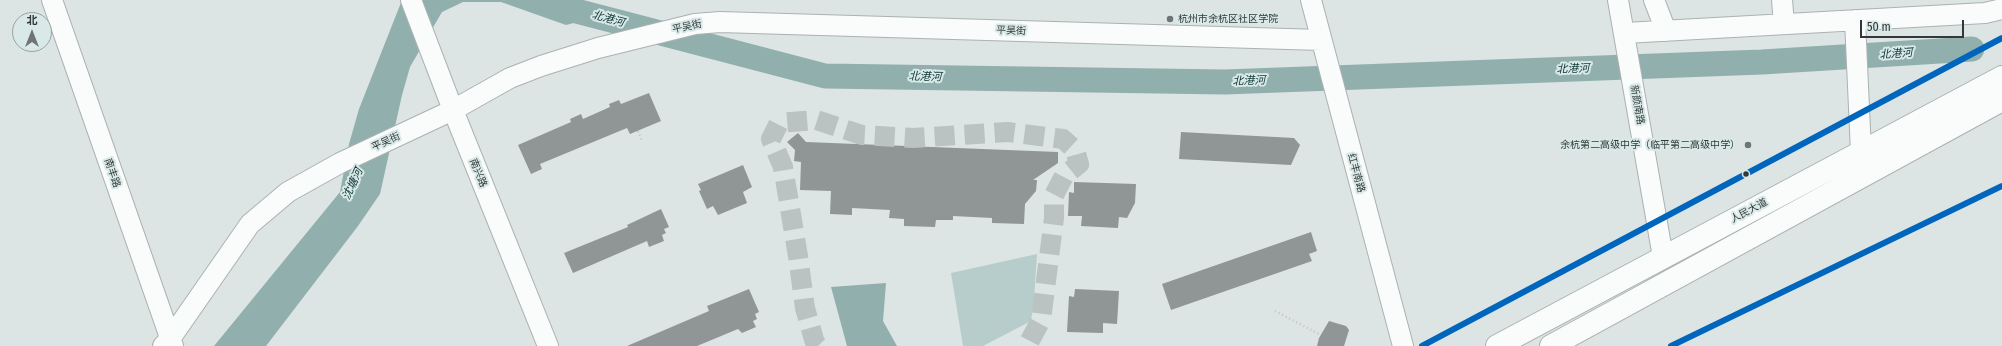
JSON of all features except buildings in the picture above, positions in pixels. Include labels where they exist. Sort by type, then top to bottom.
[{"type":"main road","name":"人民大道","points":[[1497,346],[2002,77]]},
{"type":"main road","points":[[1551,346],[2002,100]]},
{"type":"street","name":"南丰路","points":[[52,0],[169,344]]},
{"type":"street","name":"南兴路","points":[[411,0],[453,110],[548,346]]},
{"type":"street","name":"红丰南路","points":[[1311,0],[1403,346]]},
{"type":"street","name":"新颜南路","points":[[1618,0],[1663,257]]},
{"type":"street","points":[[1654,0],[1666,31]]},
{"type":"street","points":[[1782,0],[1784,24]]},
{"type":"street","points":[[1625,34],[1784,24],[1855,29],[1961,7],[1985,13],[2002,9]]},
{"type":"street","name":"平吴街","points":[[169,344],[250,224],[288,192],[340,163],[453,110],[510,78],[542,66],[609,46],[695,24],[720,22],[1321,40]]},
{"type":"street","points":[[1855,29],[1861,152]]},
{"type":"path","points":[[638,131],[642,141]]},
{"type":"path","points":[[1275,311],[1321,335]]},
{"type":"shaded area","points":[[1037,254],[1031,321],[983,346],[963,346],[951,273]]},
{"type":"water","name":"沈塘河","points":[[402,0],[560,0],[605,15],[566,25],[501,2],[463,2],[442,12],[410,67],[402,95],[380,194],[358,226],[266,346],[214,346],[340,192],[349,144],[359,109]]},
{"type":"water","points":[[886,283],[883,321],[897,346],[847,346],[831,287]]},
{"type":"waterway","name":"北港河","points":[[534,0],[825,76],[1225,82],[1762,62],[1972,49]]},
{"type":"tunnel","points":[[818,346],[815,343],[805,308],[783,167],[771,139],[779,123],[816,120],[862,135],[913,138],[1008,132],[1063,139],[1075,150],[1079,164],[1064,176],[1054,195],[1054,218],[1041,320],[1027,346]]},
{"type":"transit line","points":[[1422,346],[2002,38]]},
{"type":"transit line","points":[[1671,346],[2002,186]]},
{"type":"place","name":"杭州市余杭区社区学院","points":[[1170,19]]},
{"type":"place","name":"余杭第二高级中学（临平第二高级中学）","points":[[1748,145]]}]
